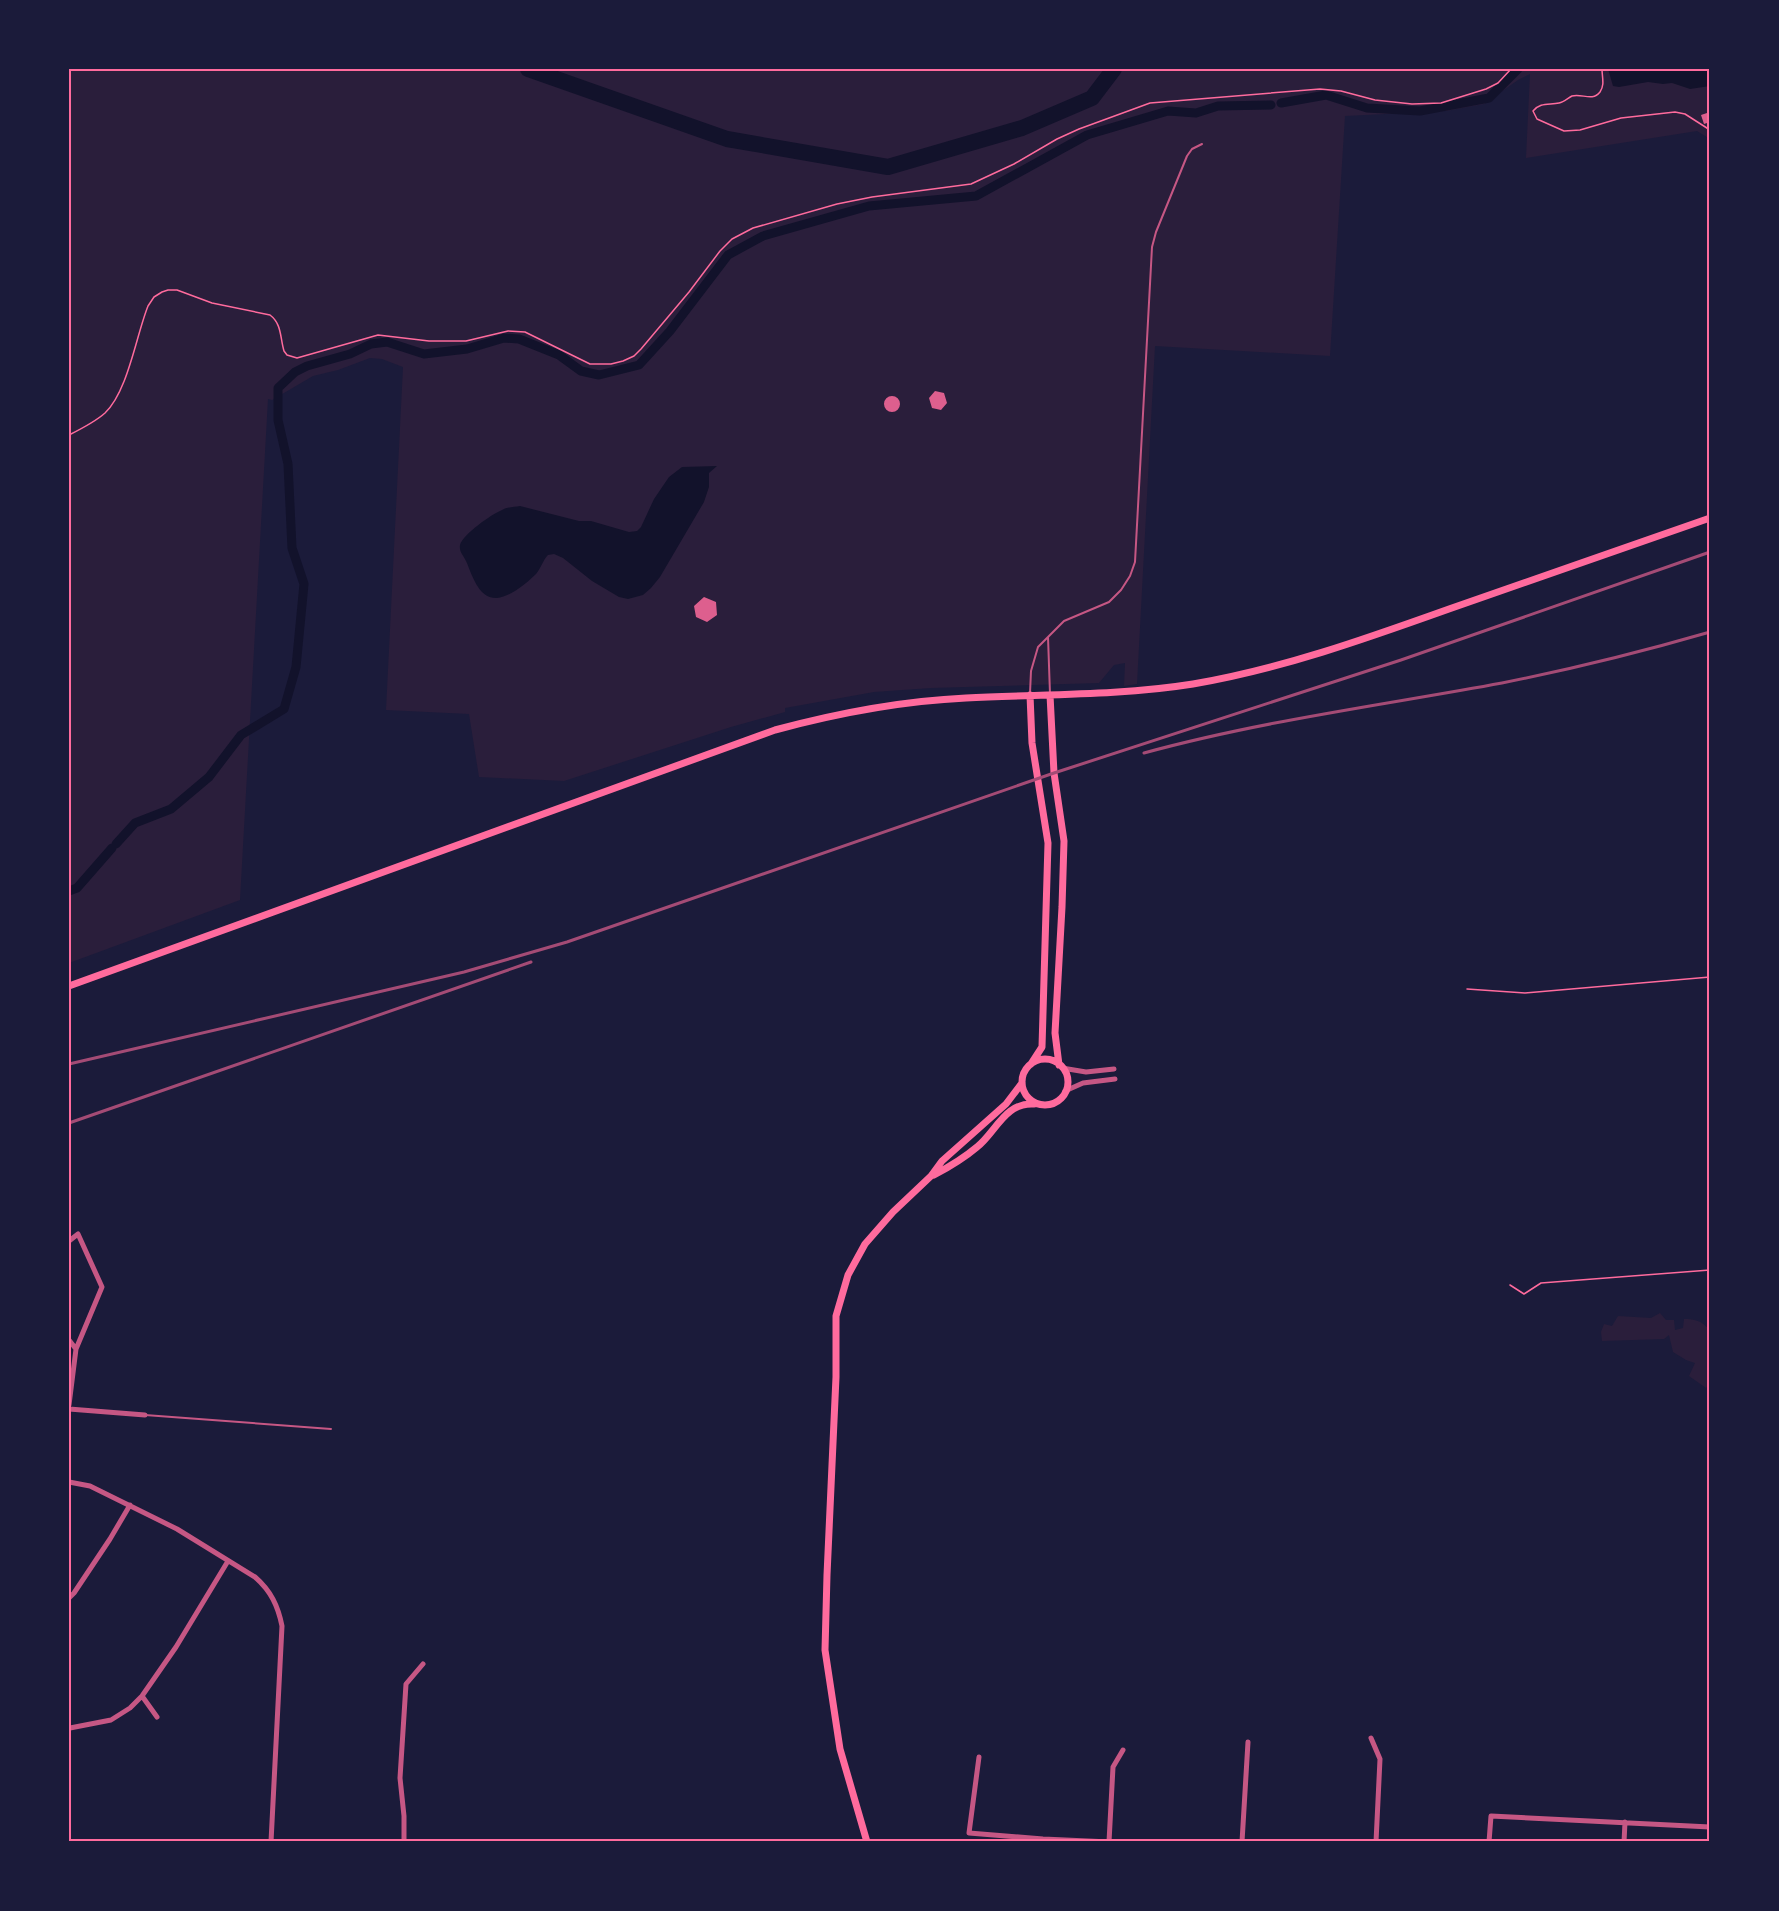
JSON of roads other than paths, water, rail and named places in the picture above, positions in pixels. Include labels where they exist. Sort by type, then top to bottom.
[{"type":"main road","points":[[69,986],[775,730],[814,719],[889,705],[964,698],[1129,692],[1191,684],[1268,669],[1413,622],[1710,518]]},
{"type":"main road","points":[[1030,695],[1032,743],[1048,843],[1042,1047],[1023,1076],[1022,1083],[1027,1096],[1039,1104]]},
{"type":"main road","points":[[931,1176],[950,1167],[978,1146],[1010,1110],[1028,1104],[1054,1103],[1065,1091],[1067,1078],[1060,1066],[1055,1033],[1064,841],[1054,773],[1050,695]]},
{"type":"main road","points":[[1031,1064],[1045,1060],[1060,1066]]},
{"type":"main road","points":[[867,1842],[840,1749],[825,1650],[836,1377],[836,1316],[848,1275],[865,1244],[892,1212],[931,1176],[942,1161],[1006,1104],[1022,1083]]},
{"type":"street","points":[[1060,1066],[1086,1072],[1114,1069]]},
{"type":"street","points":[[1065,1091],[1083,1083],[1115,1080]]},
{"type":"street","points":[[69,1241],[78,1234],[102,1287],[76,1349],[69,1407],[145,1415]]},
{"type":"street","points":[[69,1340],[76,1349]]},
{"type":"street","points":[[69,1482],[90,1486],[177,1529],[265,1585],[279,1610],[282,1626],[271,1842]]},
{"type":"street","points":[[69,1598],[110,1539],[130,1505]]},
{"type":"street","points":[[70,1728],[111,1720],[130,1708],[142,1696],[176,1647],[228,1561]]},
{"type":"street","points":[[404,1842],[400,1778],[406,1684],[423,1664]]},
{"type":"street","points":[[142,1696],[157,1717]]},
{"type":"street","points":[[1371,1738],[1380,1759],[1376,1842]]},
{"type":"street","points":[[1242,1842],[1248,1742]]},
{"type":"street","points":[[979,1757],[969,1833],[1043,1841],[1110,1842],[1113,1767],[1123,1750]]},
{"type":"street","points":[[1489,1842],[1491,1816],[1710,1827]]},
{"type":"street","points":[[1624,1842],[1625,1822]]},
{"type":"lane","points":[[1030,695],[1031,671],[1038,647],[1064,621],[1108,602],[1121,590],[1135,562],[1152,247],[1187,156],[1192,149],[1202,144]]},
{"type":"lane","points":[[1048,637],[1050,695]]},
{"type":"lane","points":[[145,1415],[331,1429]]},
{"type":"waterway","points":[[528,69],[727,139],[888,167],[1022,128],[1092,98],[1114,69]]},
{"type":"waterway","points":[[1281,103],[1326,95],[1367,108],[1420,111],[1489,98],[1518,69]]},
{"type":"waterway","points":[[116,844],[135,823],[171,809],[209,777],[241,735],[284,709],[296,667],[304,584],[292,548],[288,464],[278,420],[278,388],[295,372],[307,366],[350,354],[371,344],[387,342],[424,354],[467,349],[504,338],[519,339],[559,355],[581,371],[599,375],[639,365],[670,331],[728,255],[763,236],[869,206],[976,196],[1087,135],[1168,111],[1196,113],[1218,106],[1271,105]]},
{"type":"waterway","points":[[69,891],[77,888],[112,848]]},
{"type":"railway","points":[[69,1064],[464,972],[567,942],[1054,773],[1401,660],[1710,552]]},
{"type":"railway","points":[[1144,753],[1277,723],[1528,678],[1710,632]]},
{"type":"railway","points":[[69,1123],[531,962]]}]
